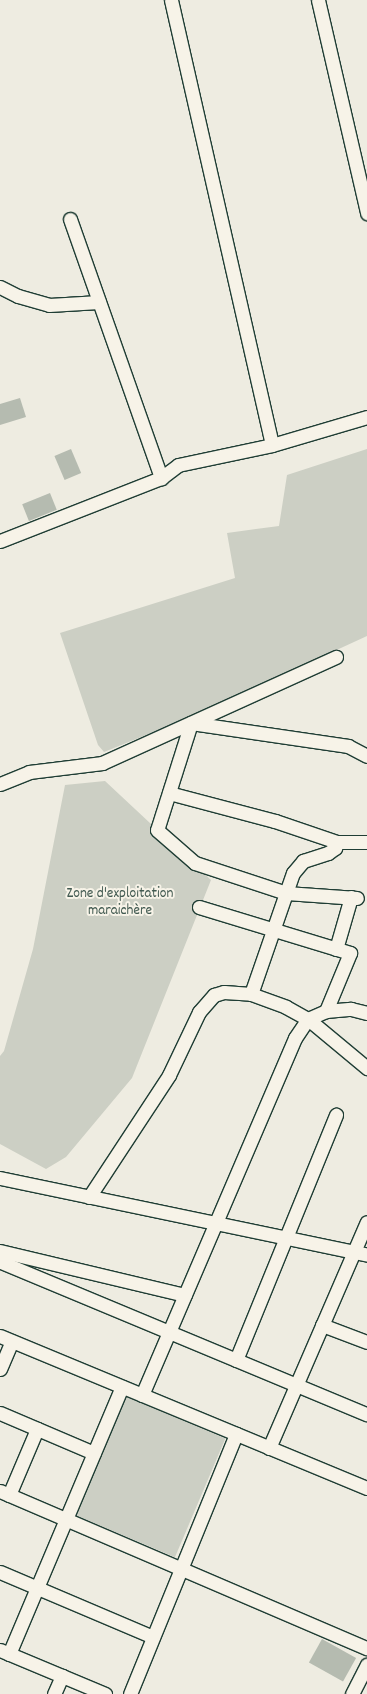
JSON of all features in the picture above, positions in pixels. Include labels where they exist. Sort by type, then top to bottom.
[{"type":"street","points":[[170,0],[272,445]]},
{"type":"street","points":[[318,0],[367,213]]},
{"type":"street","points":[[70,219],[161,478]]},
{"type":"street","points":[[0,287],[18,296],[49,305],[99,302]]},
{"type":"street","points":[[0,541],[161,478],[178,465],[272,445],[367,417]]},
{"type":"street","points":[[0,784],[29,772],[102,763],[336,657]]},
{"type":"street","points":[[191,723],[348,746],[367,756]]},
{"type":"street","points":[[191,723],[157,830],[195,863],[286,893],[354,898],[336,949]]},
{"type":"street","points":[[169,793],[275,821],[337,842],[367,842]]},
{"type":"street","points":[[251,994],[293,873],[297,866],[303,861],[328,853],[334,848],[337,842]]},
{"type":"street","points":[[199,908],[350,953],[326,1011]]},
{"type":"street","points":[[89,1197],[169,1075],[192,1024],[199,1012],[214,995],[224,992],[251,994],[286,1007],[308,1019],[367,1068]]},
{"type":"street","points":[[142,1395],[295,1038],[308,1019],[326,1011],[351,1009],[367,1013]]},
{"type":"street","points":[[236,1360],[336,1115]]},
{"type":"street","points":[[0,1178],[367,1255]]},
{"type":"street","points":[[269,1448],[367,1222]]},
{"type":"street","points":[[2,1257],[185,1295]]},
{"type":"street","points":[[2,1257],[169,1332],[367,1414]]},
{"type":"street","points":[[322,1325],[367,1342]]},
{"type":"street","points":[[0,1369],[6,1338],[367,1488]]},
{"type":"street","points":[[105,1694],[4,1652],[37,1588],[122,1386]]},
{"type":"street","points":[[0,1413],[94,1453]]},
{"type":"street","points":[[37,1429],[5,1493],[367,1648]]},
{"type":"street","points":[[130,1694],[236,1434]]},
{"type":"street","points":[[0,1572],[154,1637]]},
{"type":"street","points":[[352,1694],[367,1665]]},
{"type":"street","points":[[54,1694],[62,1676]]},
{"type":"green space","points":[[367,449],[367,636],[193,716],[104,752],[98,745],[60,633],[235,578],[227,533],[279,526],[287,475]]},
{"type":"green space","name":"Zone d'exploitation maraichère","points":[[105,781],[211,880],[132,1078],[66,1157],[46,1169],[0,1144],[0,1056],[4,1051],[33,949],[65,785]]},
{"type":"green space","points":[[125,1396],[225,1439],[175,1557],[75,1515]]},
{"type":"building","points":[[20,398],[26,417],[0,425],[0,404]]},
{"type":"building","points":[[71,449],[81,473],[65,480],[54,456]]},
{"type":"building","points":[[50,493],[57,510],[29,521],[22,504]]},
{"type":"building","points":[[322,1639],[356,1658],[343,1682],[309,1663]]}]
